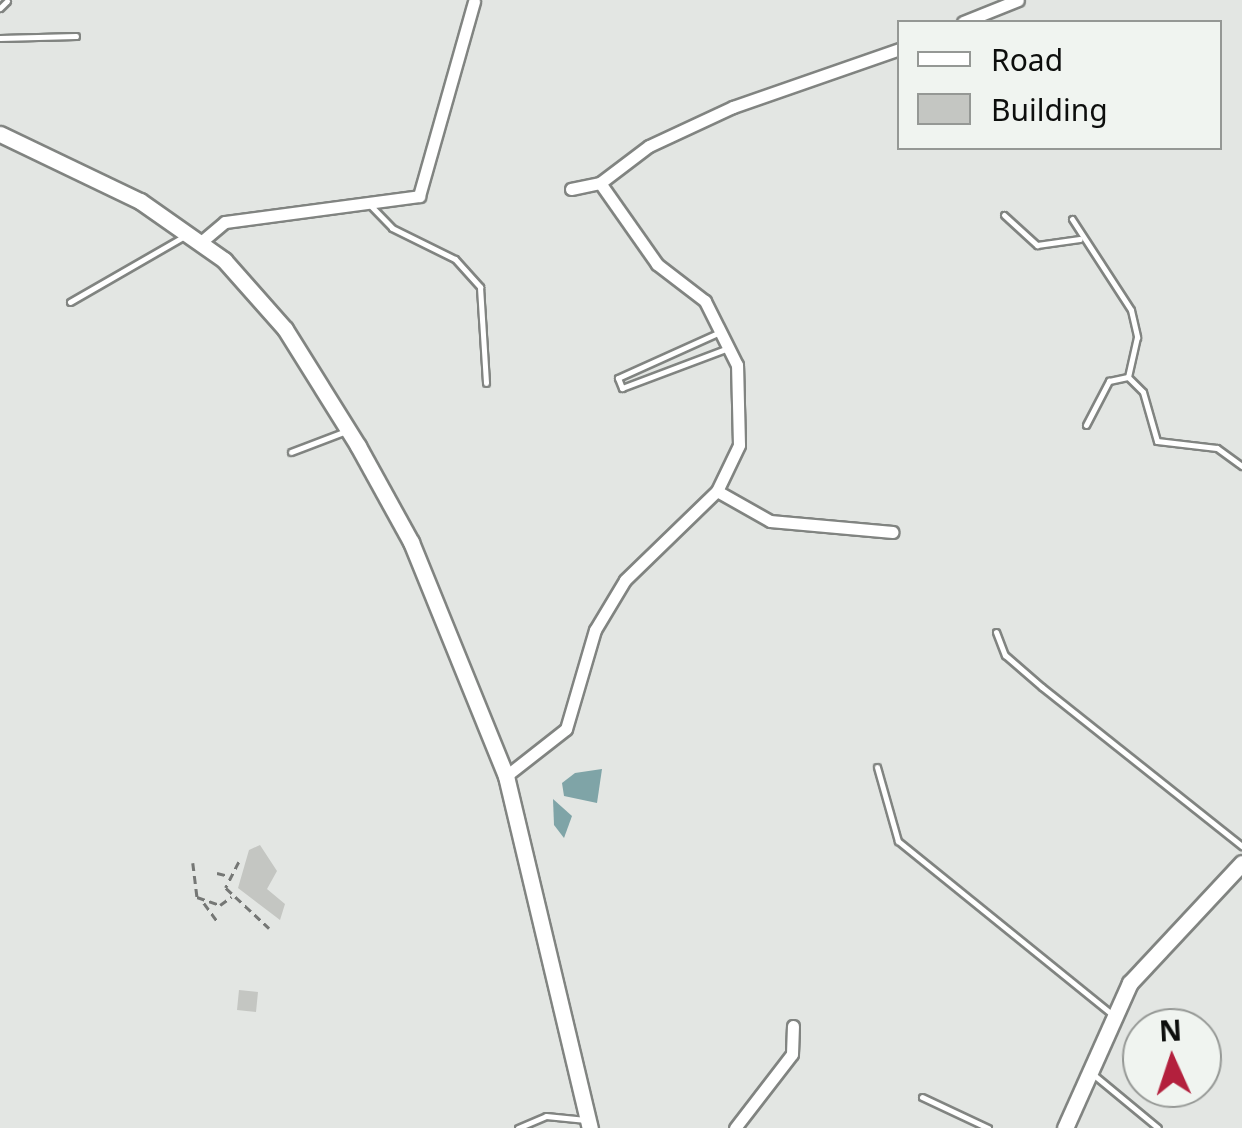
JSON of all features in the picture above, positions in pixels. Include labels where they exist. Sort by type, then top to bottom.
[{"type":"street","points":[[968,20],[1018,0]]},
{"type":"street","points":[[196,237],[226,222],[371,206],[419,196],[474,2]]},
{"type":"street","points":[[571,189],[600,184],[649,146],[733,107],[897,49]]},
{"type":"street","points":[[0,134],[196,237],[276,317],[349,430],[411,542],[506,776],[589,1124]]},
{"type":"street","points":[[506,776],[566,729],[595,630],[625,580],[717,491],[739,445],[729,348],[706,302],[616,217],[600,184]]},
{"type":"street","points":[[717,491],[770,522],[894,532]]},
{"type":"street","points":[[1065,1128],[1112,1014],[1242,863]]},
{"type":"street","points":[[734,1128],[782,1071],[793,1026]]},
{"type":"lane","points":[[0,8],[7,1]]},
{"type":"lane","points":[[0,38],[76,36]]},
{"type":"lane","points":[[371,206],[392,228],[455,260],[480,287],[486,384]]},
{"type":"lane","points":[[1004,216],[1038,245],[1080,239]]},
{"type":"lane","points":[[1072,219],[1080,239],[1130,310],[1137,337],[1128,378]]},
{"type":"lane","points":[[70,302],[196,237]]},
{"type":"lane","points":[[721,332],[618,378],[622,388],[729,348]]},
{"type":"lane","points":[[1086,425],[1109,381],[1128,378]]},
{"type":"lane","points":[[1128,378],[1143,392],[1157,441],[1217,448],[1242,466]]},
{"type":"lane","points":[[290,452],[349,430]]},
{"type":"lane","points":[[996,632],[1017,666],[1242,846]]},
{"type":"lane","points":[[877,767],[898,841],[1112,1014]]},
{"type":"lane","points":[[1087,1070],[1158,1128]]},
{"type":"lane","points":[[922,1097],[988,1128]]},
{"type":"lane","points":[[518,1128],[546,1116],[589,1124]]},
{"type":"path","points":[[239,862],[230,877],[232,896],[269,928]]},
{"type":"path","points":[[193,863],[194,892],[217,921]]},
{"type":"path","points":[[216,873],[230,877]]},
{"type":"path","points":[[204,901],[232,896]]},
{"type":"water","points":[[602,769],[597,803],[564,796],[562,783],[575,773]]},
{"type":"water","points":[[553,799],[572,816],[564,838],[554,825]]},
{"type":"building","points":[[260,845],[277,871],[267,889],[285,904],[280,920],[238,888],[249,850]]},
{"type":"building","points":[[239,990],[258,992],[256,1012],[237,1010]]}]
